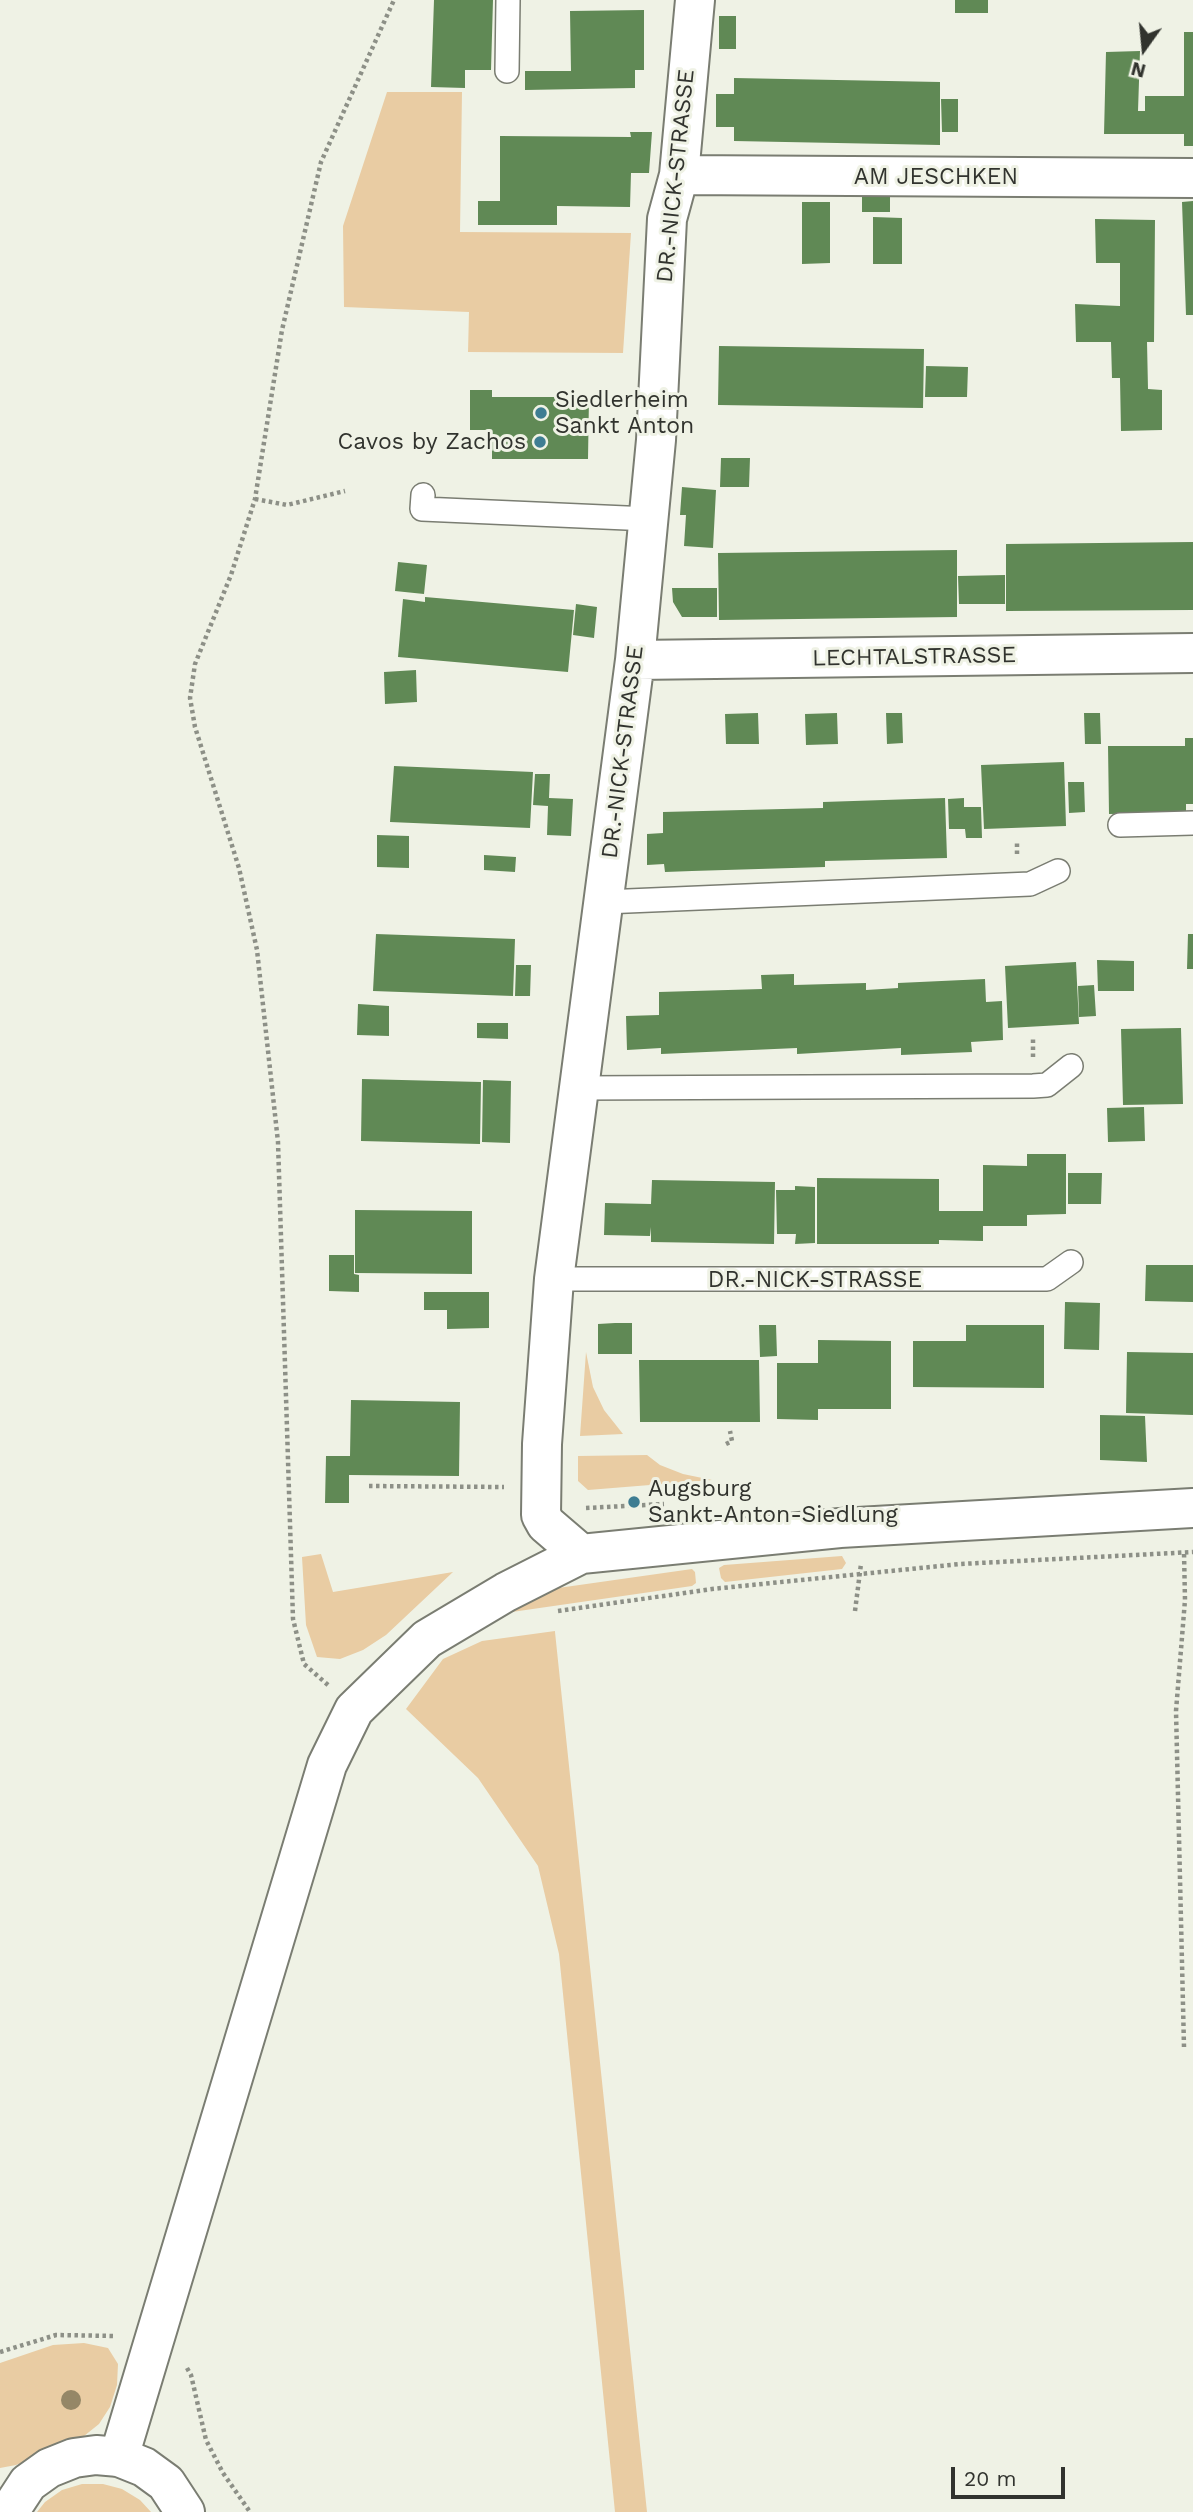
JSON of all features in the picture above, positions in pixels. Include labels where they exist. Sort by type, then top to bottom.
[{"type":"street","name":"DR.-NICK-STRASSE","points":[[581,1553],[546,1524],[541,1515],[540,1488],[554,1279],[635,660],[656,440],[667,219],[678,175],[695,0]]},
{"type":"street","name":"AM JESCHKEN","points":[[678,175],[1193,178]]},
{"type":"street","name":"LECHTALSTRASSE","points":[[635,660],[1193,653]]},
{"type":"street","points":[[119,2458],[327,1765],[354,1710],[427,1639],[506,1592],[581,1553],[860,1527],[1193,1508]]},
{"type":"street","points":[[9,2512],[28,2483],[50,2468],[74,2458],[96,2455],[119,2458],[144,2468],[166,2483],[186,2512]]},
{"type":"lane","points":[[506,72],[508,0]]},
{"type":"lane","points":[[423,495],[422,509],[649,519]]},
{"type":"lane","points":[[1120,824],[1193,823]]},
{"type":"lane","points":[[604,902],[1030,884],[1058,871]]},
{"type":"lane","points":[[581,1088],[1033,1086],[1047,1085],[1071,1066]]},
{"type":"lane","name":"DR.-NICK-STRASSE","points":[[554,1279],[1047,1279],[1071,1262]]},
{"type":"path","points":[[354,1710],[304,1664],[293,1619],[278,1142],[268,1042],[257,950],[239,868],[195,727],[190,698],[195,664],[231,575],[255,499],[282,330],[321,162],[394,0]]},
{"type":"path","points":[[255,499],[287,505],[345,491]]},
{"type":"path","points":[[726,1444],[732,1441],[730,1431]]},
{"type":"path","points":[[369,1486],[540,1488]]},
{"type":"path","points":[[855,1611],[862,1574],[860,1527]]},
{"type":"path","points":[[1184,1552],[1185,1600],[1176,1711],[1184,2047]]},
{"type":"path","points":[[551,1612],[712,1589],[960,1564],[1193,1552]]},
{"type":"path","points":[[0,2352],[56,2335],[105,2335],[155,2341],[179,2355],[191,2375],[206,2440],[223,2473],[250,2512]]},
{"type":"shaded area","points":[[387,92],[462,92],[460,232],[631,233],[623,353],[468,352],[469,312],[344,307],[343,226]]},
{"type":"shaded area","points":[[586,1352],[593,1387],[604,1410],[623,1434],[580,1436]]},
{"type":"shaded area","points":[[647,1455],[660,1465],[683,1474],[712,1480],[588,1490],[578,1481],[578,1456]]},
{"type":"shaded area","points":[[321,1554],[333,1592],[453,1572],[386,1635],[363,1650],[340,1659],[317,1657],[306,1625],[302,1557]]},
{"type":"shaded area","points":[[842,1556],[846,1563],[842,1569],[725,1582],[721,1578],[719,1568],[724,1565]]},
{"type":"shaded area","points":[[692,1569],[696,1583],[692,1586],[498,1614],[530,1592]]},
{"type":"shaded area","points":[[555,1631],[647,2512],[615,2512],[559,1954],[538,1866],[478,1778],[406,1709],[443,1659],[482,1641]]},
{"type":"shaded area","points":[[84,2343],[108,2348],[118,2364],[117,2385],[110,2407],[99,2424],[84,2436],[16,2465],[0,2468],[0,2363],[53,2345]]},
{"type":"shaded area","points":[[82,2484],[103,2484],[122,2489],[140,2500],[151,2512],[37,2512],[45,2502],[62,2490]]},
{"type":"building","points":[[434,0],[493,0],[491,70],[465,70],[465,88],[431,87]]},
{"type":"building","points":[[955,0],[988,0],[988,13],[955,13]]},
{"type":"building","points":[[644,10],[644,70],[635,70],[635,88],[525,90],[525,71],[571,71],[570,11]]},
{"type":"building","points":[[719,16],[736,16],[736,49],[719,49]]},
{"type":"building","points":[[1184,32],[1193,32],[1193,146],[1184,146],[1184,134],[1104,134],[1106,52],[1140,51],[1138,111],[1145,111],[1145,96],[1184,96]]},
{"type":"building","points":[[734,78],[940,82],[940,145],[734,141],[734,127],[716,127],[716,94],[734,94]]},
{"type":"building","points":[[941,99],[958,99],[958,132],[942,132]]},
{"type":"building","points":[[630,132],[652,132],[649,173],[631,173],[630,207],[557,206],[557,225],[478,225],[478,201],[500,201],[500,136],[631,137]]},
{"type":"building","points":[[862,196],[890,196],[890,212],[862,212]]},
{"type":"building","points":[[1193,201],[1193,315],[1186,315],[1182,202]]},
{"type":"building","points":[[802,202],[830,202],[830,263],[802,264]]},
{"type":"building","points":[[873,217],[902,218],[902,264],[873,264]]},
{"type":"building","points":[[1095,219],[1155,220],[1154,342],[1147,342],[1148,389],[1162,390],[1162,430],[1121,431],[1120,378],[1112,378],[1111,342],[1076,342],[1075,304],[1120,306],[1120,263],[1096,263]]},
{"type":"building","points":[[719,346],[924,349],[923,408],[718,405]]},
{"type":"building","points":[[926,366],[968,367],[967,397],[925,397]]},
{"type":"building","name":"Siedlerheim Sankt Anton","points":[[470,390],[492,390],[492,397],[589,397],[588,459],[492,459],[492,430],[470,430]]},
{"type":"building","points":[[721,458],[750,458],[749,487],[720,487]]},
{"type":"building","points":[[682,487],[716,490],[713,548],[684,546],[686,515],[680,515]]},
{"type":"building","points":[[1193,542],[1193,610],[1006,611],[1006,544]]},
{"type":"building","points":[[957,550],[957,617],[719,620],[718,553]]},
{"type":"building","points":[[398,562],[427,565],[424,594],[395,591]]},
{"type":"building","points":[[1005,575],[1005,604],[959,604],[958,576]]},
{"type":"building","points":[[672,588],[717,588],[717,617],[682,617],[673,602]]},
{"type":"building","points":[[425,597],[574,610],[568,672],[398,657],[403,599],[425,602]]},
{"type":"building","points":[[576,604],[597,607],[594,638],[573,635]]},
{"type":"building","points":[[416,670],[417,702],[385,704],[384,672]]},
{"type":"building","points":[[758,713],[759,744],[726,744],[725,714]]},
{"type":"building","points":[[837,713],[838,744],[806,745],[805,714]]},
{"type":"building","points":[[886,713],[902,713],[903,743],[887,744]]},
{"type":"building","points":[[1084,713],[1100,713],[1101,744],[1085,744]]},
{"type":"building","points":[[1185,738],[1193,738],[1193,804],[1186,804],[1186,813],[1109,814],[1108,746],[1185,746]]},
{"type":"building","points":[[1064,762],[1066,826],[984,829],[981,765]]},
{"type":"building","points":[[394,766],[533,772],[530,828],[390,822]]},
{"type":"building","points":[[535,774],[550,774],[549,798],[573,799],[571,836],[547,835],[548,806],[533,805]]},
{"type":"building","points":[[1068,782],[1084,782],[1085,812],[1069,813]]},
{"type":"building","points":[[945,798],[947,858],[825,861],[825,867],[665,872],[664,864],[647,865],[647,834],[663,833],[663,812],[823,808],[823,802]]},
{"type":"building","points":[[964,798],[964,807],[981,807],[982,838],[966,838],[965,829],[949,829],[948,799]]},
{"type":"building","points":[[377,835],[409,836],[409,868],[377,867]]},
{"type":"building","points":[[484,855],[516,857],[515,872],[484,870]]},
{"type":"building","points":[[376,934],[515,939],[513,996],[373,991]]},
{"type":"building","points":[[1188,934],[1193,934],[1193,969],[1187,969]]},
{"type":"building","points":[[1097,960],[1134,961],[1134,991],[1098,991]]},
{"type":"building","points":[[1076,962],[1079,1024],[1008,1028],[1005,966]]},
{"type":"building","points":[[516,965],[531,965],[530,996],[515,996]]},
{"type":"building","points":[[794,974],[794,985],[866,983],[866,990],[898,988],[898,983],[985,979],[986,1002],[1002,1001],[1003,1040],[971,1042],[972,1052],[901,1055],[901,1048],[797,1054],[797,1048],[661,1054],[661,1048],[627,1050],[626,1016],[659,1015],[659,992],[762,989],[761,975]]},
{"type":"building","points":[[1094,985],[1096,1016],[1079,1017],[1078,986]]},
{"type":"building","points":[[358,1004],[389,1006],[389,1036],[357,1035]]},
{"type":"building","points":[[477,1023],[508,1023],[508,1039],[477,1038]]},
{"type":"building","points":[[1181,1028],[1183,1104],[1123,1105],[1121,1029]]},
{"type":"building","points":[[362,1079],[481,1082],[480,1144],[361,1141]]},
{"type":"building","points":[[483,1080],[511,1081],[510,1143],[482,1142]]},
{"type":"building","points":[[1144,1107],[1145,1141],[1108,1142],[1107,1108]]},
{"type":"building","points":[[1027,1154],[1066,1154],[1066,1214],[1027,1215],[1027,1226],[983,1226],[983,1241],[939,1240],[939,1244],[817,1244],[817,1178],[939,1179],[939,1211],[983,1211],[983,1165],[1027,1166]]},
{"type":"building","points":[[1068,1173],[1102,1173],[1101,1204],[1068,1204]]},
{"type":"building","points":[[652,1180],[775,1182],[774,1244],[651,1242],[651,1227],[650,1236],[604,1235],[605,1203],[651,1204]]},
{"type":"building","points":[[795,1186],[815,1187],[815,1243],[795,1244],[796,1234],[777,1234],[776,1190],[795,1190]]},
{"type":"building","points":[[355,1210],[472,1211],[472,1274],[355,1273]]},
{"type":"building","points":[[329,1255],[354,1255],[354,1274],[359,1275],[359,1292],[329,1291]]},
{"type":"building","points":[[1146,1265],[1193,1265],[1193,1302],[1145,1301]]},
{"type":"building","points":[[424,1292],[489,1292],[489,1328],[447,1329],[447,1310],[424,1310]]},
{"type":"building","points":[[1065,1302],[1100,1303],[1099,1350],[1064,1349]]},
{"type":"building","points":[[632,1323],[632,1354],[598,1354],[598,1324]]},
{"type":"building","points":[[759,1325],[776,1325],[777,1356],[760,1357]]},
{"type":"building","points":[[966,1325],[1044,1325],[1044,1388],[913,1387],[913,1341],[966,1341]]},
{"type":"building","points":[[818,1340],[891,1341],[891,1409],[818,1409],[818,1420],[777,1419],[777,1363],[818,1363]]},
{"type":"building","points":[[1127,1352],[1193,1353],[1193,1415],[1126,1413]]},
{"type":"building","points":[[639,1360],[759,1360],[760,1422],[640,1422]]},
{"type":"building","points":[[351,1400],[460,1402],[459,1476],[349,1475],[349,1503],[325,1503],[326,1456],[350,1456]]},
{"type":"building","points":[[1100,1415],[1145,1416],[1147,1462],[1100,1460]]},
{"type":"place","name":"Siedlerheim Sankt Anton","points":[[541,413]]},
{"type":"place","name":"Cavos by Zachos","points":[[540,442]]},
{"type":"place","name":"Augsburg Sankt-Anton-Siedlung","points":[[634,1502]]}]
